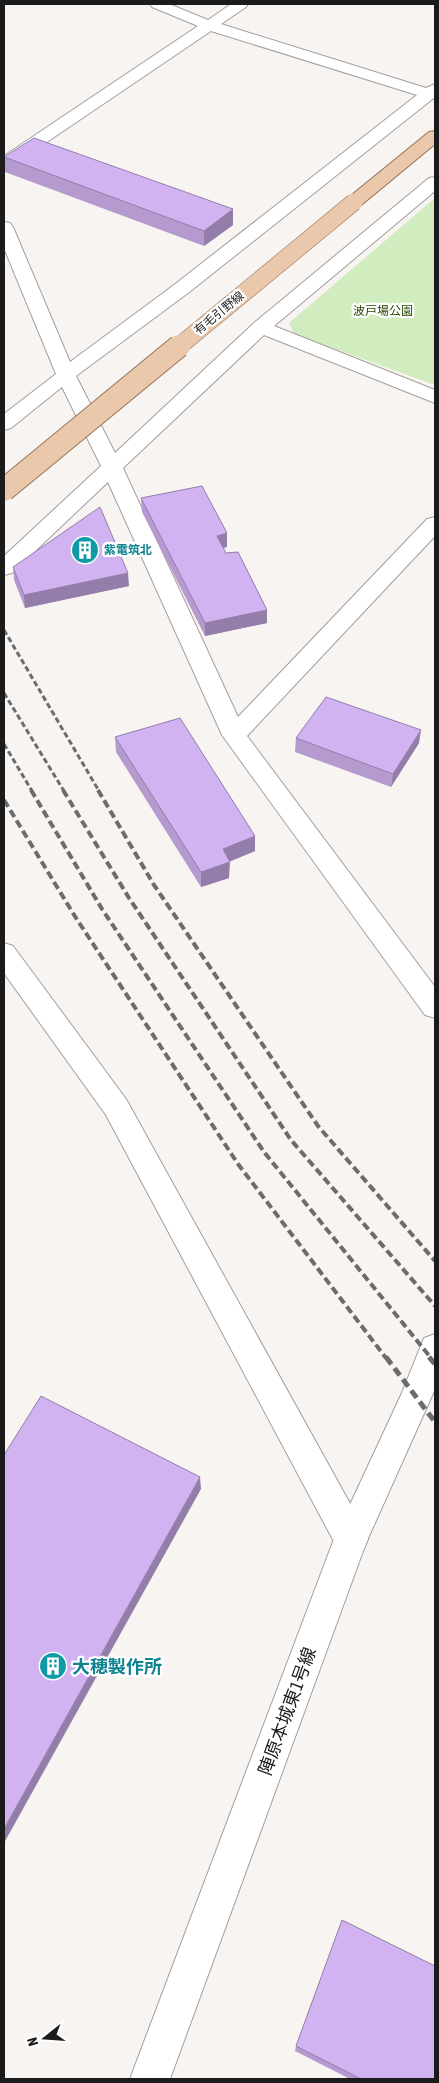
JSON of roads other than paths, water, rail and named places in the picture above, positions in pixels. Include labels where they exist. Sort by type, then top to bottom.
[{"type":"main road","name":"有毛引野線","points":[[4,490],[435,136]]},
{"type":"street","points":[[157,4],[210,26],[432,91]]},
{"type":"street","points":[[4,164],[241,4]]},
{"type":"street","points":[[4,424],[66,374],[181,289],[432,91]]},
{"type":"street","points":[[4,568],[260,327],[435,182]]},
{"type":"street","points":[[4,227],[66,374],[112,467],[234,735],[435,1007]]},
{"type":"street","points":[[260,327],[435,397]]},
{"type":"street","points":[[234,735],[435,524]]},
{"type":"street","points":[[4,952],[116,1107],[351,1539]]},
{"type":"street","name":"陣原本城東1号線","points":[[150,2079],[351,1539],[416,1398],[435,1348]]},
{"type":"railway","points":[[4,630],[99,791]]},
{"type":"railway","points":[[4,693],[64,791]]},
{"type":"railway","points":[[4,744],[32,791]]},
{"type":"railway","points":[[31,790],[102,909],[264,1152],[431,1358]]},
{"type":"railway","points":[[63,790],[129,898],[291,1140],[435,1306]]},
{"type":"railway","points":[[98,790],[154,885],[318,1126],[435,1261]]},
{"type":"railway","points":[[4,800],[76,918],[238,1164],[386,1358]]},
{"type":"railway","points":[[386,1357],[435,1422]]},
{"type":"railway","points":[[429,1357],[435,1364]]},
{"type":"place","name":"紫電筑北","points":[[85,550]]},
{"type":"place","name":"大穂製作所","points":[[53,1666]]},
{"type":"park label","name":"波戸場公園","points":[[383,311]]}]
